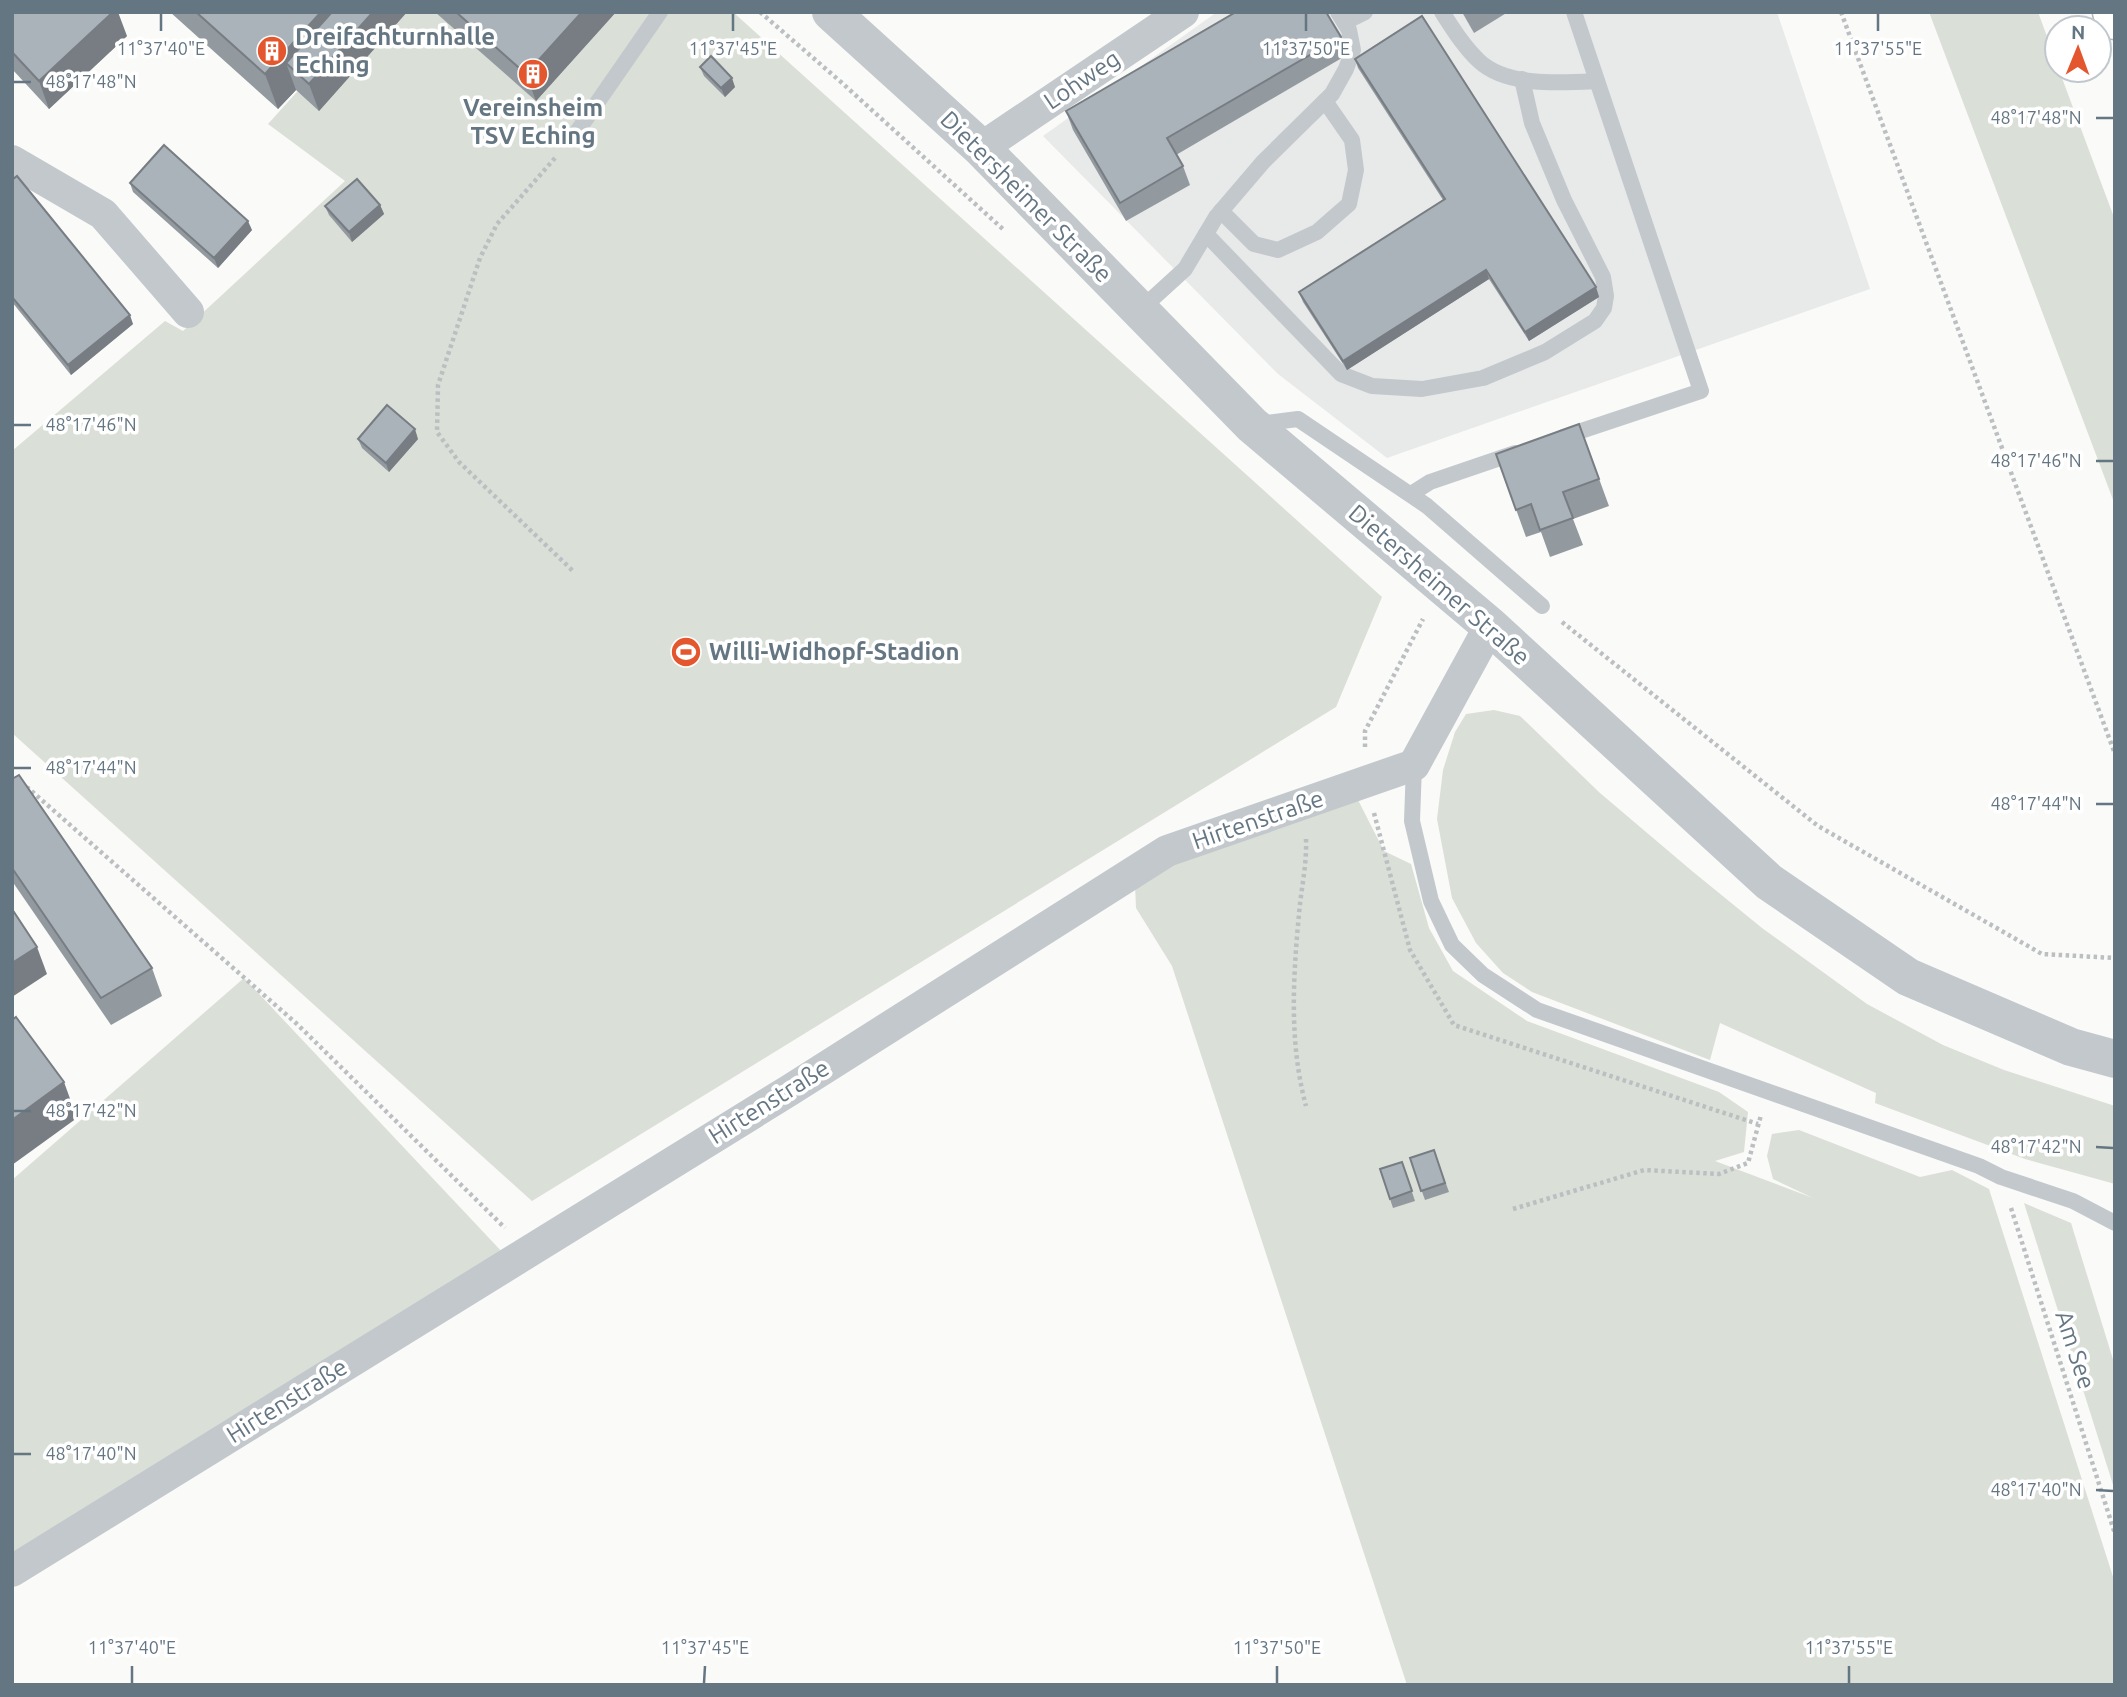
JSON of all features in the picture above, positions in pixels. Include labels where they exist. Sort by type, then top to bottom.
[{"type":"highway","points":[[2112,12],[2115,20]]},
{"type":"street","name":"Dietersheimer Straße","points":[[831,12],[981,148],[1252,425],[1490,626],[1769,881],[1908,977],[2071,1047],[2115,1059]]},
{"type":"street","name":"Lohweg","points":[[981,148],[1183,12]]},
{"type":"street","points":[[12,161],[103,214],[188,312]]},
{"type":"street","points":[[1414,765],[1490,626]]},
{"type":"street","name":"Hirtenstraße","points":[[12,1572],[790,1090],[1167,851],[1414,765]]},
{"type":"lane","points":[[572,139],[660,12]]},
{"type":"lane","points":[[1140,310],[1185,269],[1221,211],[1263,162],[1332,94],[1353,50],[1342,17],[1365,12]]},
{"type":"lane","points":[[1442,12],[1481,62],[1505,75],[1552,84],[1597,81]]},
{"type":"lane","points":[[1410,494],[1430,482],[1701,391],[1574,12]]},
{"type":"lane","points":[[1206,234],[1341,374],[1372,386],[1422,389],[1458,382],[1483,377],[1545,352],[1595,321],[1604,308],[1606,296],[1603,277],[1564,200],[1532,123],[1522,79]]},
{"type":"lane","points":[[1221,211],[1254,244],[1278,250],[1317,232],[1349,204],[1356,170],[1352,140],[1325,101]]},
{"type":"lane","points":[[1252,425],[1298,419],[1427,506],[1542,606]]},
{"type":"lane","points":[[1414,765],[1412,821],[1431,901],[1452,944],[1483,975],[1537,1010],[1979,1166],[2001,1177],[2073,1201],[2115,1223]]},
{"type":"path","points":[[1842,12],[2115,754]]},
{"type":"path","points":[[572,139],[497,225],[480,258],[438,385],[437,432],[459,461],[573,571]]},
{"type":"path","points":[[1542,606],[1818,826],[2042,954],[2115,958]]},
{"type":"path","points":[[1425,615],[1365,731],[1363,783],[1378,823],[1410,950],[1454,1025],[1759,1124]]},
{"type":"path","points":[[12,786],[28,788],[297,1024],[529,1251]]},
{"type":"path","points":[[1300,805],[1304,818],[1307,859],[1298,924],[1292,1018],[1297,1067],[1306,1106]]},
{"type":"path","points":[[1513,1209],[1644,1170],[1719,1174],[1748,1163],[1769,1092]]},
{"type":"path","name":"Am See","points":[[2001,1177],[2115,1534]]},
{"type":"shaded area","name":"Willi-Widhopf-Stadion","points":[[369,12],[733,12],[1382,597],[1336,707],[532,1201],[12,733],[12,451],[165,321],[183,331],[345,181],[268,124]]},
{"type":"shaded area","points":[[1217,12],[1777,12],[1870,289],[1387,458],[1278,374],[1043,136]]},
{"type":"shaded area","points":[[1929,12],[2038,12],[2043,26],[2043,84],[2064,84],[2115,220],[2115,505]]},
{"type":"shaded area","points":[[1494,710],[1520,716],[1600,793],[1692,871],[1762,928],[1867,1004],[1943,1045],[2004,1070],[2115,1106],[2115,1184],[2025,1159],[1875,1103],[1876,1093],[1720,1023],[1710,1060],[1532,992],[1503,973],[1476,943],[1452,898],[1437,819],[1443,770],[1455,732],[1466,714]]},
{"type":"shaded area","points":[[1357,798],[1384,851],[1411,864],[1429,928],[1453,971],[1527,1021],[1719,1092],[1748,1112],[1744,1152],[1715,1161],[1813,1198],[1773,1179],[1767,1156],[1772,1134],[1799,1130],[1920,1177],[1952,1170],[1989,1189],[2115,1583],[2115,1685],[1407,1685],[1172,966],[1136,908],[1135,885],[1142,876]]},
{"type":"shaded area","points":[[244,978],[505,1255],[12,1553],[12,1180]]},
{"type":"shaded area","points":[[2024,1203],[2071,1223],[2115,1366],[2115,1491]]},
{"type":"building","points":[[12,12],[113,12],[39,81],[12,52]]},
{"type":"building","points":[[196,12],[321,12],[265,74]]},
{"type":"building","points":[[332,12],[373,12],[309,84],[286,63]]},
{"type":"building","points":[[456,12],[582,12],[526,74]]},
{"type":"building","points":[[1236,12],[1326,12],[1341,37],[1167,138],[1183,166],[1120,203],[1066,111]]},
{"type":"building","points":[[1422,16],[1596,287],[1525,332],[1486,270],[1343,361],[1299,292],[1445,199],[1355,59]]},
{"type":"building","points":[[711,56],[732,78],[721,88],[700,67]]},
{"type":"building","points":[[164,145],[248,221],[214,258],[130,183]]},
{"type":"building","points":[[17,176],[130,315],[68,365],[12,297],[12,180]]},
{"type":"building","points":[[357,179],[380,205],[349,232],[325,206]]},
{"type":"building","points":[[387,405],[415,429],[386,463],[358,439]]},
{"type":"building","points":[[1579,424],[1599,479],[1563,492],[1573,518],[1540,530],[1531,504],[1516,510],[1496,454]]},
{"type":"building","points":[[19,775],[152,968],[101,998],[12,868],[12,779]]},
{"type":"building","points":[[12,909],[37,947],[12,963]]},
{"type":"building","points":[[16,1017],[64,1082],[12,1120],[12,1020]]},
{"type":"building","points":[[1434,1150],[1445,1183],[1421,1191],[1410,1158]]},
{"type":"building","points":[[1402,1162],[1412,1191],[1390,1199],[1380,1169]]},
{"type":"place","name":"Dreifachturnhalle Eching","points":[[272,51]]},
{"type":"place","name":"Vereinsheim TSV Eching","points":[[533,74]]},
{"type":"place","name":"Willi-Widhopf-Stadion","points":[[686,652]]}]
